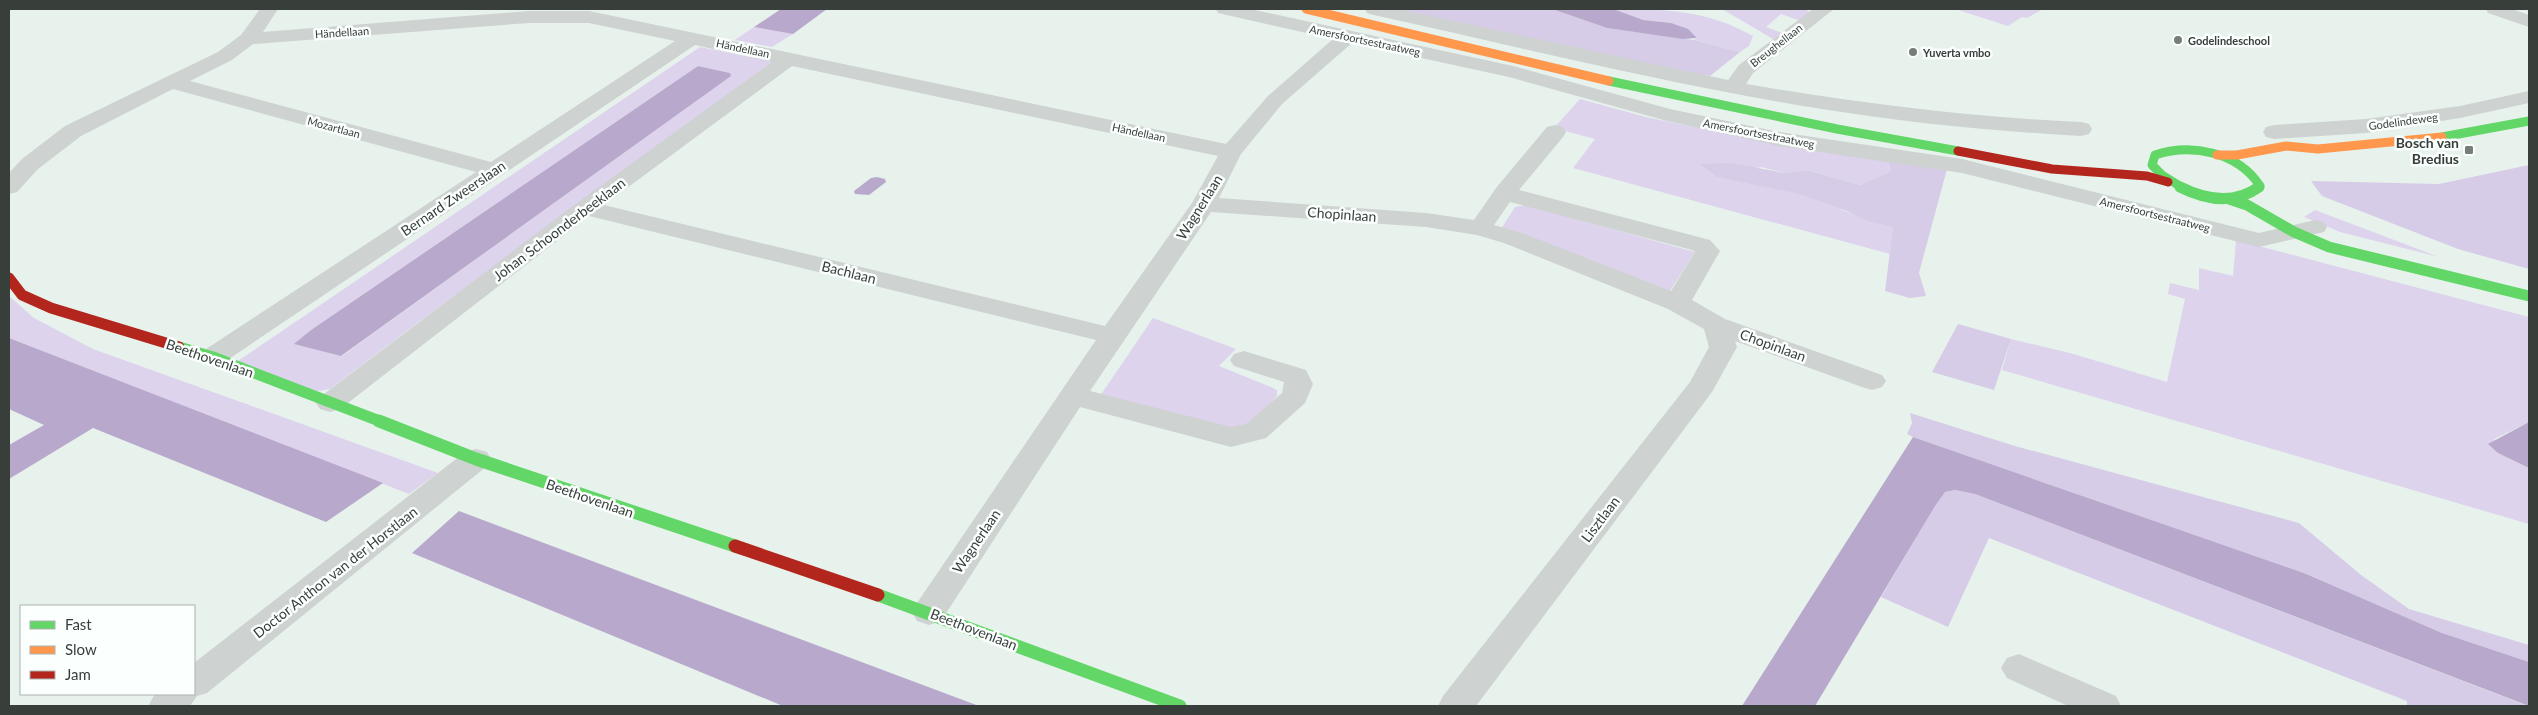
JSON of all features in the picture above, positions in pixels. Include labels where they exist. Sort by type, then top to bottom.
[{"type":"main road","name":"Amersfoortsestraatweg","points":[[1306,9],[1592,77],[1837,129],[2052,169],[2147,176],[2168,182],[2196,194],[2228,199]]},
{"type":"main road","name":"Godelindeweg","points":[[2217,155],[2237,155],[2286,146],[2318,149],[2434,139],[2529,121]]},
{"type":"main road","name":"Godelindeweg","points":[[2301,158],[2308,157],[2318,149]]},
{"type":"main road","points":[[2168,182],[2154,170],[2152,160],[2155,155],[2170,150],[2192,150],[2217,155],[2259,171],[2260,194],[2228,199]]},
{"type":"main road","name":"Amersfoortsestraatweg","points":[[1993,157],[2019,155],[2061,158]]},
{"type":"main road","points":[[2138,161],[2152,160]]},
{"type":"main road","points":[[2228,199],[2310,228],[2329,247],[2529,296]]},
{"type":"main road","points":[[2352,240],[2529,285]]},
{"type":"main road","name":"Beethovenlaan","points":[[9,278],[22,295],[51,308],[213,357],[476,459],[929,612],[1180,706]]},
{"type":"street","points":[[9,187],[30,164],[72,132],[225,56],[248,39],[269,9]]},
{"type":"street","name":"Amersfoortsestraatweg","points":[[1225,9],[1513,72],[1667,115],[1778,139],[1967,167],[2259,240],[2310,228]]},
{"type":"street","points":[[1374,9],[1732,87],[1868,110],[1972,122],[2081,129]]},
{"type":"street","name":"Breughellaan","points":[[1732,87],[1746,68],[1825,9]]},
{"type":"street","points":[[2496,9],[2529,21]]},
{"type":"street","name":"Händellaan","points":[[248,39],[529,17],[589,16],[1231,152]]},
{"type":"street","name":"Wagnerlaan","points":[[929,612],[1112,336],[1204,204],[1231,152],[1276,100],[1347,37]]},
{"type":"street","name":"Bernard Zweerslaan","points":[[213,357],[692,38]]},
{"type":"street","name":"Johan Schoonderbeeklaan","points":[[330,403],[585,208],[790,58]]},
{"type":"street","name":"Mozartlaan","points":[[173,83],[495,170]]},
{"type":"street","name":"Godelindeweg","points":[[2274,132],[2366,126],[2460,112],[2529,97]]},
{"type":"street","points":[[1480,228],[1504,193],[1555,132]]},
{"type":"street","points":[[1504,193],[1701,244],[1708,251],[1677,303]]},
{"type":"street","name":"Chopinlaan","points":[[1204,204],[1426,220],[1480,228],[1513,238],[1677,303],[1698,313],[1716,325],[1872,381]]},
{"type":"street","name":"Bachlaan","points":[[585,208],[1112,336]]},
{"type":"street","name":"Lisztlaan","points":[[1456,706],[1702,386],[1723,347],[1716,325]]},
{"type":"street","points":[[1072,396],[1230,437],[1256,431],[1295,397],[1299,384],[1296,376],[1244,360]]},
{"type":"street","name":"Doctor Anthon van der Horstlaan","points":[[195,682],[476,459]]},
{"type":"street","points":[[2019,668],[2088,703]]},
{"type":"street","points":[[166,706],[179,695]]},
{"type":"shaded area","points":[[781,9],[827,9],[793,34],[754,27]]},
{"type":"shaded area","points":[[1396,9],[1552,9],[1607,28],[1694,40],[1740,52],[1710,76],[1652,68]]},
{"type":"shaded area","points":[[1552,9],[1613,9],[1643,20],[1671,23],[1688,29],[1697,38],[1683,39],[1607,28]]},
{"type":"shaded area","points":[[1613,9],[1668,11],[1702,16],[1736,27],[1753,36],[1749,46],[1740,52],[1694,40],[1697,38],[1685,28],[1639,19]]},
{"type":"shaded area","points":[[1722,9],[1804,9],[1812,13],[1798,20],[1781,14],[1766,27],[1782,33],[1773,39]]},
{"type":"shaded area","points":[[1955,9],[2043,9],[2027,18],[2022,17],[2008,26]]},
{"type":"shaded area","points":[[754,27],[793,34],[772,47],[735,40]]},
{"type":"shaded area","points":[[700,47],[775,62],[420,321],[330,389],[314,392],[235,363]],"holes":[[[698,66],[730,73],[730,76],[342,356],[295,344],[311,330]]]},
{"type":"shaded area","points":[[698,66],[730,73],[731,76],[341,356],[294,344],[311,330]]},
{"type":"shaded area","points":[[1580,99],[1646,117],[1737,136],[1888,160],[1891,171],[1860,185],[1807,170],[1785,173],[1761,167],[1717,177],[1771,186],[1802,194],[1893,227],[1890,254],[1573,168],[1595,139],[1554,128]]},
{"type":"shaded area","points":[[1888,160],[1947,169],[1919,273],[1926,296],[1910,298],[1885,291],[1893,227],[1867,221],[1847,211],[1800,194],[1717,177],[1700,164],[1730,163],[1785,173],[1807,170],[1860,185],[1891,171]]},
{"type":"shaded area","points":[[2529,165],[2529,269],[2458,249],[2322,196],[2311,181],[2439,184]]},
{"type":"shaded area","points":[[871,178],[885,179],[886,182],[869,195],[855,194],[854,191]]},
{"type":"shaded area","points":[[1525,205],[1695,252],[1668,294],[1501,229],[1515,207]]},
{"type":"shaded area","points":[[2315,210],[2439,257],[2340,232],[2304,217]]},
{"type":"shaded area","points":[[2236,240],[2529,317],[2529,422],[2494,439],[2498,453],[2529,468],[2529,524],[2002,370],[2011,339],[2070,353],[2167,382],[2185,299],[2168,294],[2170,283],[2199,290],[2199,268],[2233,276]]},
{"type":"shaded area","points":[[9,296],[34,318],[93,349],[438,473],[409,494],[9,338]]},
{"type":"shaded area","points":[[1153,318],[1236,349],[1219,366],[1277,390],[1277,396],[1251,425],[1231,428],[1100,396]]},
{"type":"shaded area","points":[[1958,324],[2011,339],[1994,390],[1932,372]]},
{"type":"shaded area","points":[[9,338],[383,483],[326,522],[93,428],[9,479],[9,445],[44,425],[9,409]]},
{"type":"shaded area","points":[[1910,413],[2015,446],[2299,523],[2361,575],[2409,609],[2529,645],[2529,662],[2442,633],[2304,573],[1913,437],[1907,434],[1912,423]]},
{"type":"shaded area","points":[[2529,422],[2529,468],[2498,453],[2488,444]]},
{"type":"shaded area","points":[[1913,437],[2304,573],[2442,633],[2529,662],[2529,706],[1975,494],[1955,490],[1945,492],[1935,506],[1815,706],[1742,706]]},
{"type":"shaded area","points":[[1955,490],[1975,494],[2528,706],[2407,706],[2407,701],[1989,538],[1948,627],[1881,597],[1935,505],[1945,492]]},
{"type":"shaded area","points":[[459,511],[979,706],[783,706],[412,553]]},
{"type":"traffic: fast","points":[[1609,81],[1837,129],[1958,151]]},
{"type":"traffic: fast","points":[[2442,137],[2529,121]]},
{"type":"traffic: fast","points":[[2170,150],[2209,153],[2233,160],[2253,175],[2260,186],[2248,195],[2234,199],[2219,199],[2188,191],[2174,184],[2152,165],[2155,155],[2170,150]]},
{"type":"traffic: fast","points":[[2229,199],[2247,205],[2294,232],[2329,247],[2529,296]]},
{"type":"traffic: fast","points":[[179,347],[213,357],[476,459],[735,546]]},
{"type":"traffic: fast","points":[[878,595],[1180,706]]},
{"type":"traffic: slow","points":[[1306,9],[1609,81]]},
{"type":"traffic: slow","points":[[2217,155],[2237,155],[2286,146],[2318,149],[2442,137]]},
{"type":"traffic: jam","points":[[1958,151],[2052,169],[2147,176],[2168,182]]},
{"type":"traffic: jam","points":[[9,278],[22,295],[51,308],[179,347]]},
{"type":"traffic: jam","points":[[735,546],[878,595]]},
{"type":"place","name":"Godelindeschool","points":[[2178,40]]},
{"type":"place","name":"Yuverta vmbo","points":[[1913,52]]},
{"type":"place","name":"Bosch van Bredius","points":[[2469,150]]}]
